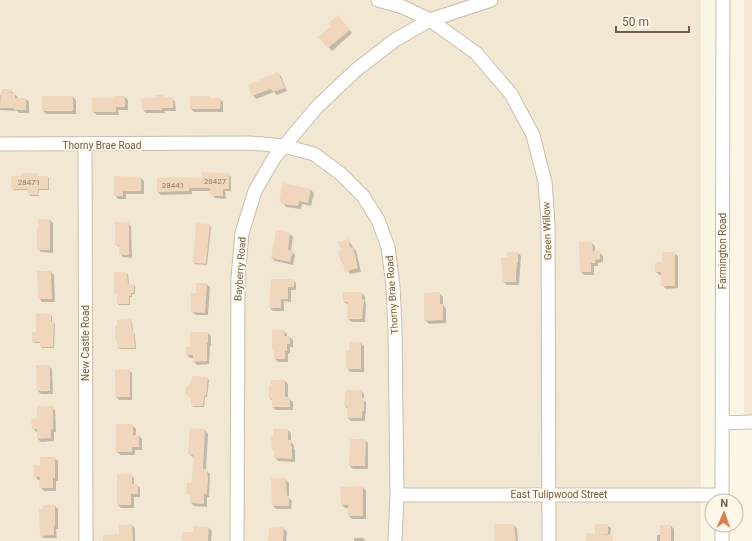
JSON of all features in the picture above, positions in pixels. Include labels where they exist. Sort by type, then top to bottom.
[{"type":"street","name":"Green Willow","points":[[378,0],[403,7],[430,20],[476,53],[511,94],[532,135],[545,182],[548,223],[549,541]]},
{"type":"street","name":"Bayberry Road","points":[[237,541],[238,278],[242,233],[255,191],[274,158],[317,106],[356,70],[395,40],[430,20],[491,0]]},
{"type":"street","name":"Farmington Road","points":[[722,493],[723,0]]},
{"type":"street","name":"Thorny Brae Road","points":[[0,144],[85,145],[250,143],[284,146],[314,154],[341,174],[363,196],[378,220],[388,247],[393,286],[397,495],[395,541]]},
{"type":"street","name":"New Castle Road","points":[[85,145],[86,541]]},
{"type":"street","points":[[722,422],[752,422]]},
{"type":"street","name":"East Tulipwood Street","points":[[397,495],[549,494],[704,498]]},
{"type":"shaded area","points":[[0,0],[701,0],[701,541],[0,541]]},
{"type":"shaded area","points":[[744,0],[752,0],[752,422],[744,422]]},
{"type":"building","points":[[338,15],[350,30],[328,48],[318,37],[331,26],[328,24]]},
{"type":"building","points":[[278,72],[285,88],[273,92],[271,89],[252,96],[248,85]]},
{"type":"building","points":[[1,89],[11,89],[11,93],[15,93],[15,98],[26,98],[26,110],[0,108]]},
{"type":"building","points":[[156,95],[173,97],[173,108],[162,108],[162,110],[142,110],[141,98],[156,98]]},
{"type":"building","points":[[42,96],[73,96],[73,111],[42,111]]},
{"type":"building","points":[[114,96],[125,96],[125,107],[116,107],[116,112],[92,112],[92,98],[112,98]]},
{"type":"building","points":[[190,96],[211,96],[211,98],[221,98],[220,109],[190,109]]},
{"type":"building","points":[[202,172],[229,173],[229,189],[223,189],[223,196],[211,196],[210,188],[189,188],[189,191],[157,192],[157,178],[202,178]]},
{"type":"building","points":[[21,173],[38,173],[38,176],[48,176],[48,189],[38,189],[39,195],[28,195],[28,189],[11,189],[11,176],[21,176]]},
{"type":"building","points":[[114,176],[141,177],[141,191],[123,191],[123,196],[114,196]]},
{"type":"building","points":[[283,183],[311,189],[308,203],[299,201],[298,206],[282,204],[282,201],[279,201]]},
{"type":"building","points":[[38,219],[50,219],[50,250],[37,250]]},
{"type":"building","points":[[115,222],[129,222],[129,255],[119,255],[119,245],[115,245]]},
{"type":"building","points":[[196,223],[210,224],[206,264],[193,263]]},
{"type":"building","points":[[276,230],[290,233],[288,250],[293,251],[290,262],[271,258]]},
{"type":"building","points":[[349,239],[350,248],[353,247],[358,268],[345,272],[343,262],[341,263],[338,251],[341,251],[338,242]]},
{"type":"building","points":[[579,242],[592,242],[593,251],[600,251],[600,259],[595,260],[595,263],[591,263],[591,272],[580,272]]},
{"type":"building","points":[[507,252],[518,252],[516,282],[503,282],[501,257],[507,257]]},
{"type":"building","points":[[662,252],[675,252],[675,286],[661,286],[661,272],[655,272],[655,263],[662,262]]},
{"type":"building","points":[[37,271],[51,271],[52,299],[38,299]]},
{"type":"building","points":[[114,272],[127,272],[128,284],[134,284],[134,293],[131,293],[131,296],[129,296],[129,304],[117,304],[117,294],[114,294]]},
{"type":"building","points":[[271,279],[294,279],[294,287],[288,287],[288,299],[281,299],[281,308],[269,308]]},
{"type":"building","points":[[196,283],[207,283],[205,313],[191,312],[191,293],[196,293]]},
{"type":"building","points":[[343,292],[362,292],[362,299],[364,299],[362,319],[347,319],[348,302],[343,302]]},
{"type":"building","points":[[440,292],[440,304],[443,304],[443,320],[424,321],[424,293]]},
{"type":"building","points":[[36,313],[51,314],[51,322],[54,322],[53,347],[40,347],[40,342],[32,342],[32,332],[36,332]]},
{"type":"building","points":[[131,319],[132,331],[134,331],[135,348],[117,348],[117,340],[115,340],[115,325],[117,326],[117,320]]},
{"type":"building","points":[[272,330],[285,330],[284,336],[290,336],[290,344],[287,344],[287,351],[285,351],[285,359],[274,359],[274,350],[272,350]]},
{"type":"building","points":[[190,332],[208,332],[207,361],[193,362],[193,355],[186,355],[186,347],[190,347]]},
{"type":"building","points":[[349,342],[361,342],[361,369],[346,369],[346,351],[349,351]]},
{"type":"building","points":[[36,365],[50,365],[50,391],[37,391]]},
{"type":"building","points":[[130,369],[130,397],[115,397],[115,370]]},
{"type":"building","points":[[192,376],[208,377],[206,397],[204,396],[203,406],[191,406],[191,398],[185,393],[186,387],[191,383]]},
{"type":"building","points":[[271,380],[285,380],[285,397],[290,397],[290,407],[272,407],[272,399],[269,399],[269,385],[271,386]]},
{"type":"building","points":[[346,390],[362,390],[362,398],[364,398],[364,411],[362,411],[362,418],[347,418],[347,406],[344,406]]},
{"type":"building","points":[[37,406],[53,406],[53,429],[51,429],[51,438],[37,439],[37,429],[32,429],[31,419],[37,418]]},
{"type":"building","points":[[116,424],[133,424],[133,435],[139,435],[139,447],[132,447],[132,452],[116,452]]},
{"type":"building","points":[[190,428],[205,429],[203,469],[207,469],[208,478],[207,494],[204,494],[204,504],[190,503],[190,494],[186,494],[187,483],[191,483],[192,477],[193,455],[188,455]]},
{"type":"building","points":[[273,429],[288,429],[288,440],[291,440],[292,446],[292,459],[274,458],[274,449],[272,449],[271,436],[273,436]]},
{"type":"building","points":[[350,439],[366,439],[365,466],[349,466]]},
{"type":"building","points":[[40,457],[55,457],[55,478],[53,478],[53,488],[39,488],[40,477],[34,477],[34,465],[40,465]]},
{"type":"building","points":[[117,474],[132,474],[132,484],[138,484],[138,494],[131,494],[131,505],[117,505]]},
{"type":"building","points":[[271,478],[286,478],[289,506],[272,506]]},
{"type":"building","points":[[363,486],[363,516],[348,516],[348,505],[341,505],[340,487]]},
{"type":"building","points":[[43,505],[55,505],[54,535],[40,536],[39,509],[43,509]]},
{"type":"building","points":[[132,524],[133,541],[103,541],[103,535],[119,534],[119,525]]},
{"type":"building","points":[[494,524],[514,524],[516,541],[495,541]]},
{"type":"building","points":[[595,524],[608,524],[608,534],[601,534],[613,535],[613,541],[586,541],[586,533],[595,534]]},
{"type":"building","points":[[660,525],[671,525],[671,541],[660,541]]},
{"type":"building","points":[[193,526],[209,527],[208,541],[184,541],[180,536],[183,535],[183,532],[193,532]]},
{"type":"building","points":[[284,527],[283,541],[268,541],[269,528]]}]
